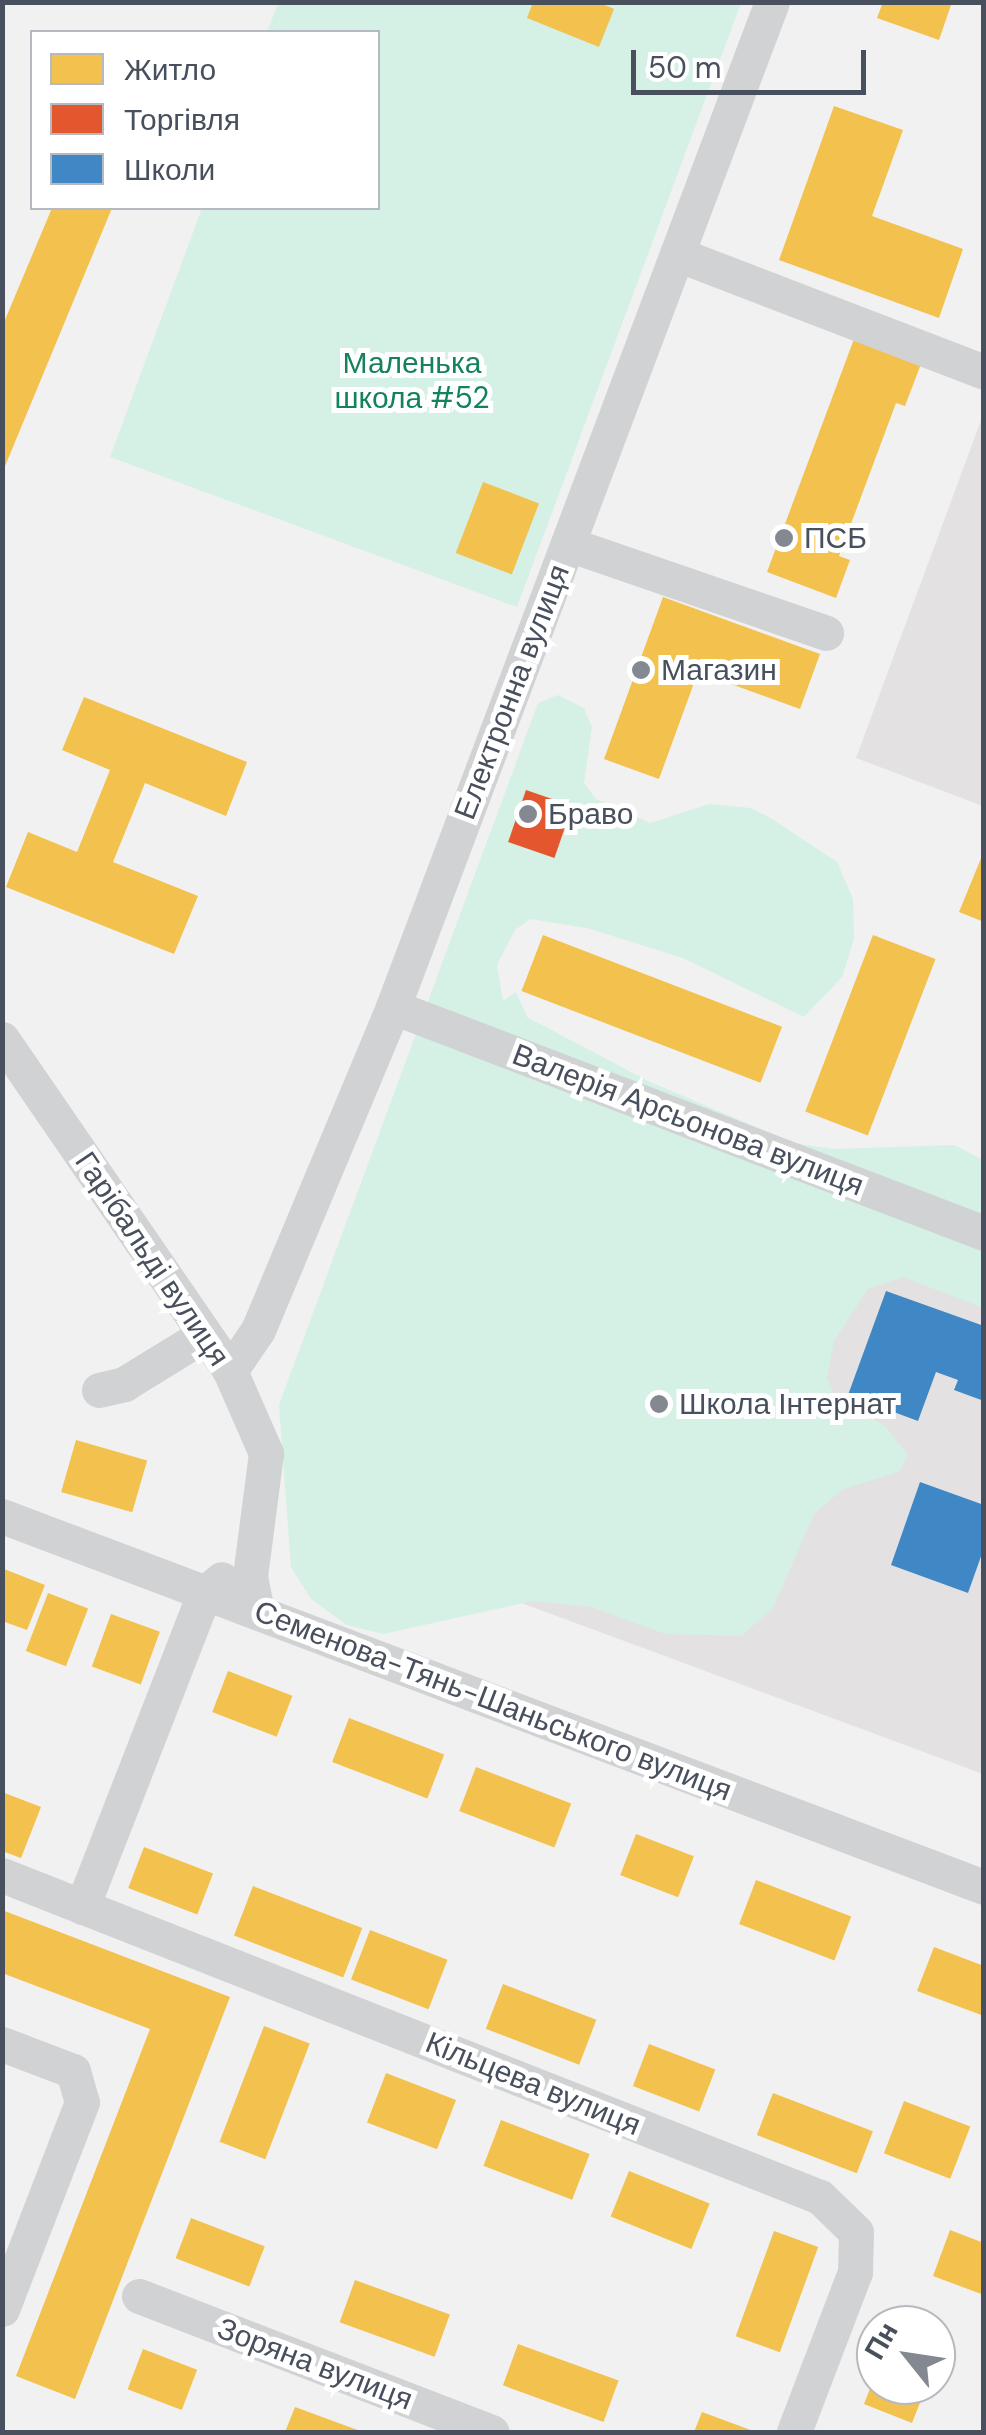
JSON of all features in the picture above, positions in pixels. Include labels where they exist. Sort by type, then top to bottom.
[{"type":"street","name":"Електронна вулиця","points":[[230,1372],[258,1330],[393,1007],[772,2]]},
{"type":"street","points":[[677,254],[984,372]]},
{"type":"street","points":[[568,544],[826,633]]},
{"type":"street","name":"Валерія Арсьонова вулиця","points":[[393,1007],[984,1233]]},
{"type":"street","name":"Гарібальді вулиця","points":[[2,1039],[230,1372],[266,1453],[253,1552],[257,1611]]},
{"type":"street","points":[[100,1390],[124,1384],[202,1336]]},
{"type":"street","name":"Семенова-Тянь-Шаньського вулиця","points":[[2,1516],[984,1887]]},
{"type":"street","points":[[82,1907],[204,1594],[253,1552]]},
{"type":"street","name":"Кільцева вулиця","points":[[2,1875],[820,2197],[856,2232],[855,2272],[794,2432]]},
{"type":"street","points":[[2,2044],[74,2071],[82,2102],[2,2310]]},
{"type":"street","name":"Зоряна вулиця","points":[[139,2296],[492,2432]]},
{"type":"shaded area","points":[[983,415],[983,806],[856,758]]},
{"type":"shaded area","name":"Школа Інтернат","points":[[449,1093],[983,1291],[983,1774],[292,1518]]},
{"type":"green space","name":"Маленька школа #52","points":[[278,3],[741,3],[517,607],[110,457],[201,210],[380,210],[380,30],[268,30]]},
{"type":"green space","points":[[558,695],[584,708],[592,727],[584,783],[596,799],[650,823],[709,804],[751,808],[769,817],[837,862],[853,899],[854,939],[842,977],[804,1017],[683,958],[587,928],[530,919],[515,930],[497,965],[503,1001],[516,992],[527,1017],[648,1081],[793,1143],[833,1149],[954,1145],[983,1160],[983,1308],[903,1277],[868,1289],[834,1341],[827,1378],[834,1396],[885,1426],[908,1455],[899,1472],[843,1489],[814,1514],[773,1608],[741,1636],[665,1634],[591,1607],[533,1601],[383,1634],[347,1625],[311,1599],[291,1567],[279,1405],[538,703]]},
{"type":"building: Житло","points":[[533,2],[598,2],[614,9],[599,47],[527,18]]},
{"type":"building: Житло","points":[[883,2],[952,2],[939,40],[877,18]]},
{"type":"building: Житло","points":[[834,106],[903,130],[872,216],[963,249],[939,318],[779,260]]},
{"type":"building: Житло","points":[[51,210],[111,210],[3,471],[2,327]]},
{"type":"building: Житло","points":[[854,339],[921,364],[905,406],[896,403],[839,556],[850,560],[836,598],[767,572]]},
{"type":"building: Житло","points":[[483,482],[539,504],[512,574],[456,553]]},
{"type":"building: Житло","points":[[663,597],[820,654],[800,709],[698,672],[659,779],[604,759]]},
{"type":"building: Житло","points":[[84,697],[247,762],[226,816],[145,783],[113,862],[198,896],[174,954],[6,887],[28,832],[77,852],[110,770],[62,750]]},
{"type":"building: Житло","points":[[984,851],[984,922],[959,912]]},
{"type":"building: Житло","points":[[543,935],[782,1027],[760,1083],[521,991]]},
{"type":"building: Житло","points":[[873,935],[936,959],[868,1135],[805,1111]]},
{"type":"building: Житло","points":[[76,1440],[147,1460],[132,1512],[61,1492]]},
{"type":"building: Житло","points":[[4,1569],[45,1585],[27,1630],[2,1621]]},
{"type":"building: Житло","points":[[48,1593],[88,1608],[66,1666],[26,1651]]},
{"type":"building: Житло","points":[[111,1614],[160,1632],[141,1684],[92,1667]]},
{"type":"building: Житло","points":[[228,1671],[292,1696],[277,1737],[212,1712]]},
{"type":"building: Житло","points":[[349,1718],[444,1755],[427,1798],[332,1762]]},
{"type":"building: Житло","points":[[476,1767],[571,1804],[554,1847],[459,1811]]},
{"type":"building: Житло","points":[[2,1792],[41,1807],[21,1858],[2,1851]]},
{"type":"building: Житло","points":[[636,1834],[694,1856],[678,1897],[620,1875]]},
{"type":"building: Житло","points":[[144,1847],[213,1874],[197,1915],[128,1888]]},
{"type":"building: Житло","points":[[756,1880],[851,1917],[834,1960],[739,1924]]},
{"type":"building: Житло","points":[[253,1886],[362,1928],[343,1977],[234,1935]]},
{"type":"building: Житло","points":[[2,1910],[230,1997],[75,2399],[16,2376],[150,2029],[2,1973]]},
{"type":"building: Житло","points":[[370,1930],[447,1960],[428,2009],[351,1979]]},
{"type":"building: Житло","points":[[934,1947],[984,1966],[984,2016],[917,1991]]},
{"type":"building: Житло","points":[[503,1984],[596,2020],[579,2065],[486,2029]]},
{"type":"building: Житло","points":[[264,2026],[310,2044],[265,2159],[220,2142]]},
{"type":"building: Житло","points":[[649,2044],[715,2069],[699,2111],[633,2086]]},
{"type":"building: Житло","points":[[386,2073],[456,2100],[437,2149],[367,2122]]},
{"type":"building: Житло","points":[[773,2093],[873,2131],[857,2173],[757,2135]]},
{"type":"building: Житло","points":[[904,2101],[970,2126],[950,2179],[884,2153]]},
{"type":"building: Житло","points":[[501,2120],[590,2154],[572,2200],[483,2166]]},
{"type":"building: Житло","points":[[629,2171],[710,2204],[691,2249],[611,2216]]},
{"type":"building: Житло","points":[[191,2218],[265,2246],[249,2286],[176,2258]]},
{"type":"building: Житло","points":[[950,2230],[984,2243],[984,2295],[933,2276]]},
{"type":"building: Житло","points":[[774,2231],[818,2247],[780,2352],[736,2336]]},
{"type":"building: Житло","points":[[355,2280],[450,2315],[435,2357],[340,2322]]},
{"type":"building: Житло","points":[[518,2344],[619,2381],[603,2422],[503,2385]]},
{"type":"building: Житло","points":[[143,2349],[197,2370],[182,2410],[128,2389]]},
{"type":"building: Житло","points":[[867,2405],[919,2405],[912,2423]]},
{"type":"building: Житло","points":[[295,2407],[363,2432],[285,2432]]},
{"type":"building: Житло","points":[[702,2412],[756,2432],[694,2432]]},
{"type":"building: Торгівля","points":[[526,790],[572,806],[554,858],[508,842]]},
{"type":"building: Школи","points":[[886,1291],[984,1326],[984,1401],[954,1390],[958,1380],[936,1372],[918,1421],[848,1395]]},
{"type":"building: Школи","points":[[920,1482],[984,1505],[984,1548],[968,1593],[891,1565]]},
{"type":"place","name":"ПСБ","points":[[784,538]]},
{"type":"place","name":"Магазин","points":[[641,670]]},
{"type":"place","name":"Браво","points":[[528,814]]},
{"type":"place","name":"Школа Інтернат","points":[[659,1404]]}]
